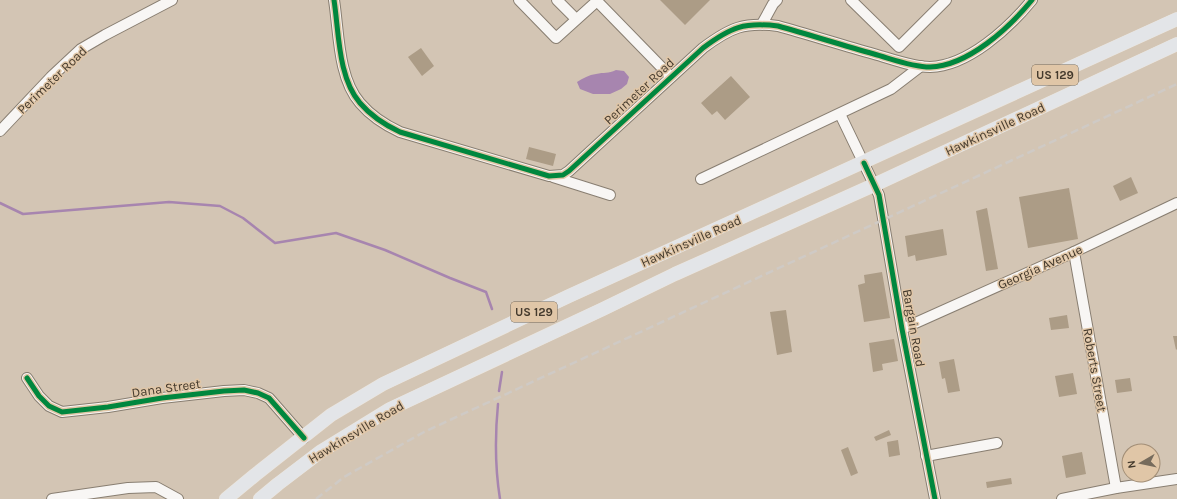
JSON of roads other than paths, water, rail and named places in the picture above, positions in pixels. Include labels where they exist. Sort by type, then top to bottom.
[{"type":"main road","name":"Hawkinsville Road","points":[[226,499],[332,415],[383,384],[569,296],[864,163],[932,130],[1177,19]]},
{"type":"main road","name":"Hawkinsville Road","points":[[260,499],[298,467],[390,409],[675,274],[874,185],[1177,44]]},
{"type":"street","name":"Perimeter Road","points":[[0,131],[51,77],[81,49],[172,0]]},
{"type":"street","name":"Perimeter Road","points":[[334,0],[344,69],[350,88],[360,103],[382,123],[400,132],[548,176],[563,175],[569,172],[703,48],[728,31],[746,25],[762,24],[778,26],[904,63],[931,67],[947,64],[976,51],[994,37],[1032,0]]},
{"type":"street","points":[[519,0],[556,38],[596,0],[671,77]]},
{"type":"street","points":[[557,0],[576,19]]},
{"type":"street","points":[[762,24],[773,4],[777,0]]},
{"type":"street","points":[[851,0],[899,47],[946,0]]},
{"type":"street","points":[[701,178],[891,89],[921,66]]},
{"type":"street","name":"Bargain Road","points":[[840,114],[879,196],[902,329],[935,499]]},
{"type":"street","points":[[548,176],[610,195]]},
{"type":"street","name":"Georgia Avenue","points":[[902,329],[1074,252],[1177,203]]},
{"type":"street","name":"Roberts Street","points":[[1074,252],[1116,488]]},
{"type":"street","name":"Dana Street","points":[[27,378],[38,396],[49,406],[62,412],[224,391],[244,390],[258,393],[269,398],[304,438]]},
{"type":"street","points":[[926,456],[997,443]]},
{"type":"street","points":[[1062,499],[1116,488],[1177,479]]},
{"type":"street","points":[[52,499],[128,488],[156,487],[178,499]]},
{"type":"waterway","points":[[0,203],[23,214],[169,202],[220,206],[243,218],[275,243],[336,233],[385,250],[486,292],[492,309]]},
{"type":"waterway","points":[[499,391],[502,372]]},
{"type":"waterway","points":[[498,404],[496,452],[500,499]]},
{"type":"railway","points":[[316,499],[344,477],[424,432],[1177,84]]}]
